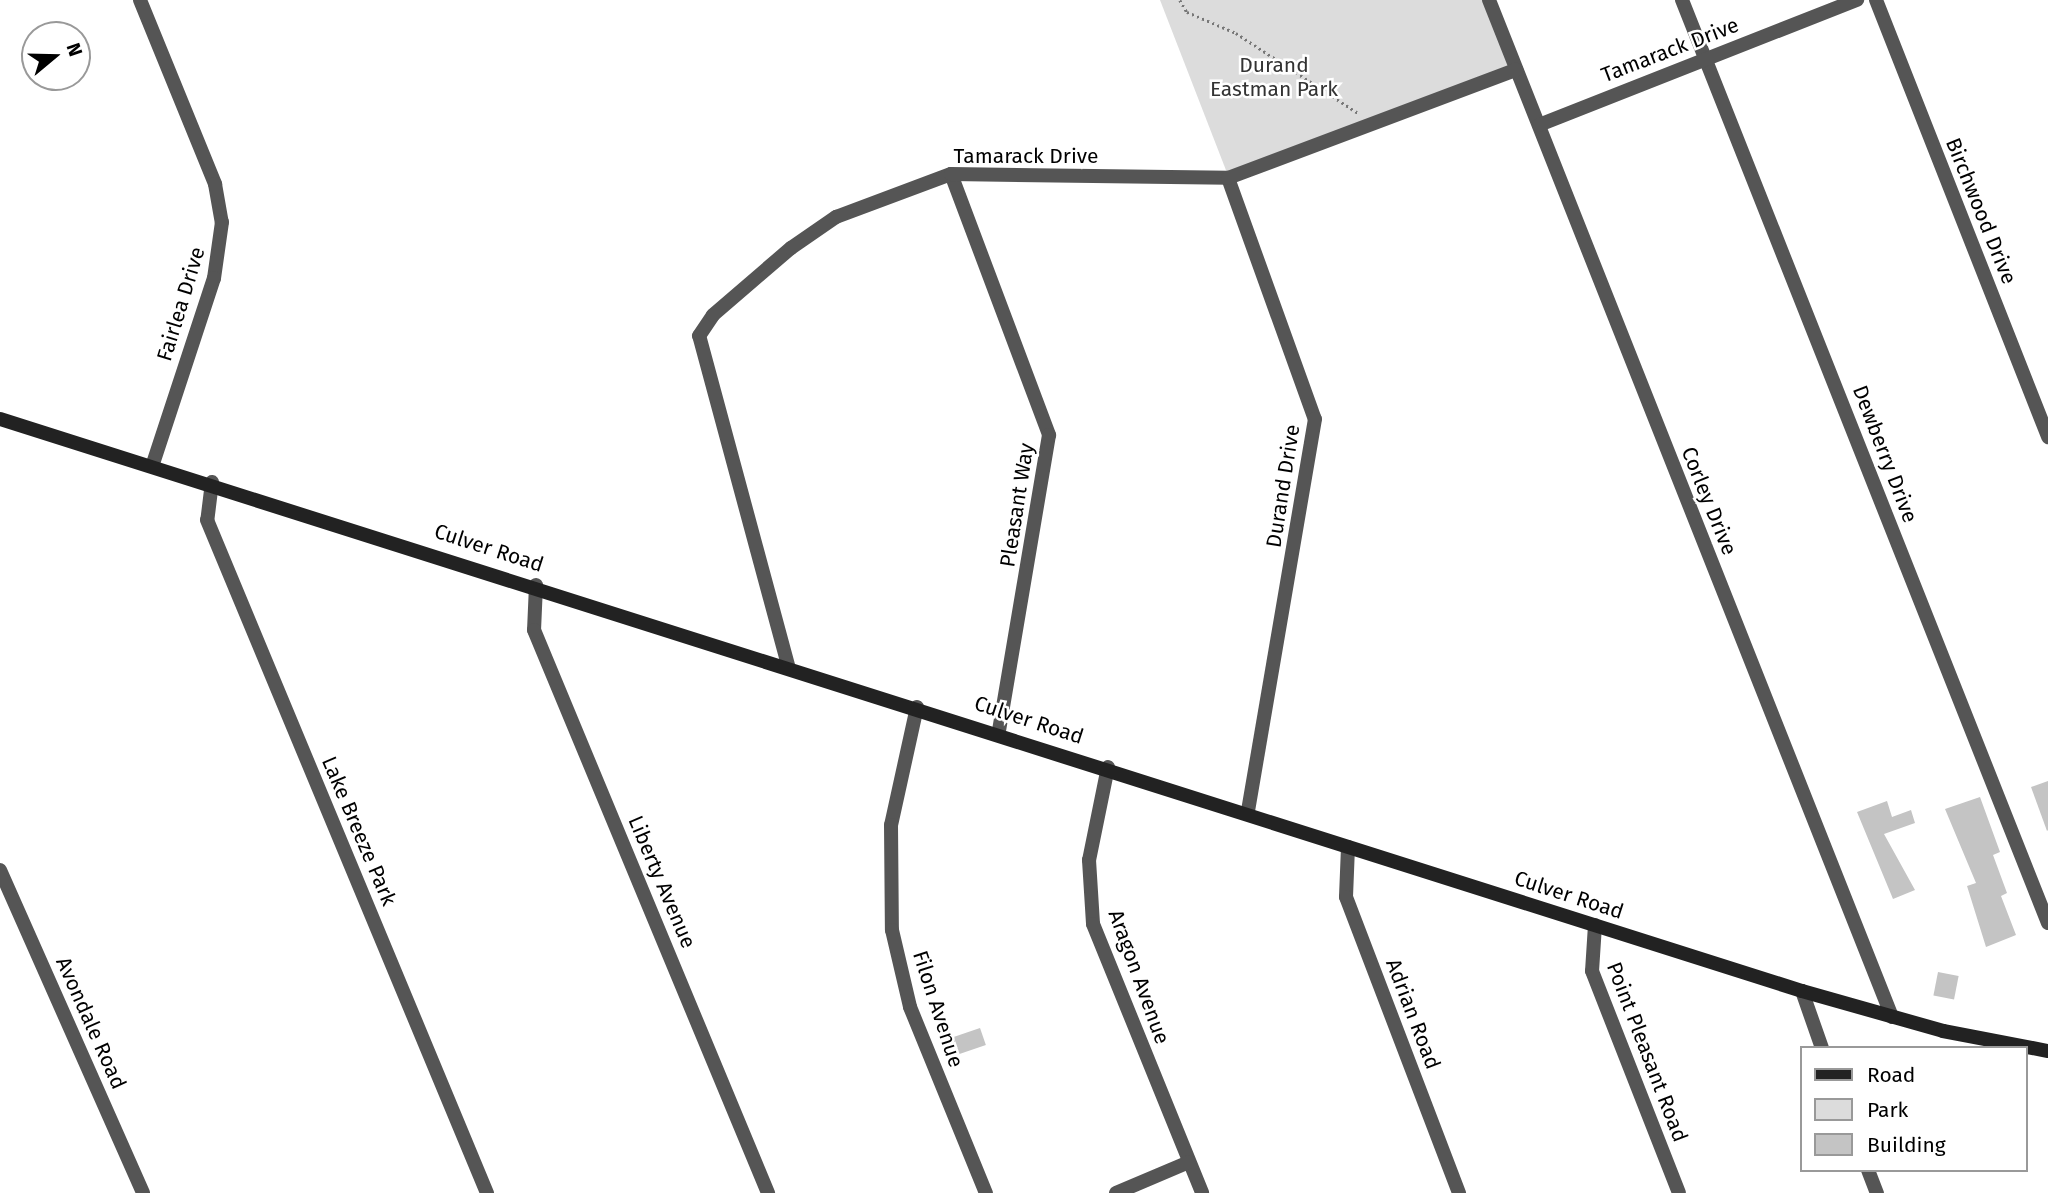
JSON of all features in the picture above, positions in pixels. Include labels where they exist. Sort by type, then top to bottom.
[{"type":"main road","name":"Culver Road","points":[[0,419],[153,463],[1802,990],[1892,1017],[2025,1046]]},
{"type":"main road","name":"Culver Road","points":[[2027,1046],[2048,1051]]},
{"type":"street","name":"Fairlea Drive","points":[[140,0],[215,184],[222,222],[214,278],[153,463]]},
{"type":"street","name":"Corley Drive","points":[[1489,0],[1892,1017]]},
{"type":"street","name":"Dewberry Drive","points":[[1682,0],[2048,923]]},
{"type":"street","name":"Tamarack Drive","points":[[1539,125],[1857,0]]},
{"type":"street","name":"Birchwood Drive","points":[[1876,0],[2048,437]]},
{"type":"street","name":"Tamarack Drive","points":[[788,665],[699,336],[722,307],[836,217],[951,174],[1228,178],[1516,70]]},
{"type":"street","name":"Pleasant Way","points":[[951,174],[1049,435],[999,732]]},
{"type":"street","name":"Durand Drive","points":[[1228,178],[1315,419],[1248,812]]},
{"type":"street","name":"Lake Breeze Park","points":[[212,482],[207,520],[487,1193]]},
{"type":"street","name":"Liberty Avenue","points":[[536,585],[534,630],[768,1193]]},
{"type":"street","name":"Filon Avenue","points":[[917,707],[891,825],[892,930],[910,1007],[986,1193]]},
{"type":"street","name":"Aragon Avenue","points":[[1108,767],[1090,850],[1093,924],[1202,1193]]},
{"type":"street","name":"Adrian Road","points":[[1348,847],[1346,897],[1459,1193]]},
{"type":"street","name":"Avondale Road","points":[[0,870],[143,1193]]},
{"type":"street","name":"Point Pleasant Road","points":[[1595,925],[1592,971],[1679,1193]]},
{"type":"street","points":[[1802,990],[1821,1046]]},
{"type":"street","points":[[1116,1193],[1189,1162]]},
{"type":"street","points":[[1869,1172],[1877,1193]]},
{"type":"path","points":[[1180,0],[1187,12],[1236,33],[1377,122]]},
{"type":"green space","name":"Durand Eastman Park","points":[[1160,0],[1487,0],[1512,70],[1229,178]]},
{"type":"building","points":[[2048,781],[2048,830],[2047,831],[2031,787]]},
{"type":"building","points":[[1980,797],[2000,852],[1993,855],[2007,893],[2001,896],[2016,935],[1986,947],[1967,886],[1976,883],[1945,809]]},
{"type":"building","points":[[1887,801],[1892,817],[1911,810],[1915,823],[1884,834],[1915,890],[1893,899],[1857,812]]},
{"type":"building","points":[[1938,972],[1959,976],[1954,1000],[1933,996]]},
{"type":"building","points":[[980,1028],[986,1045],[957,1055],[951,1038]]}]
